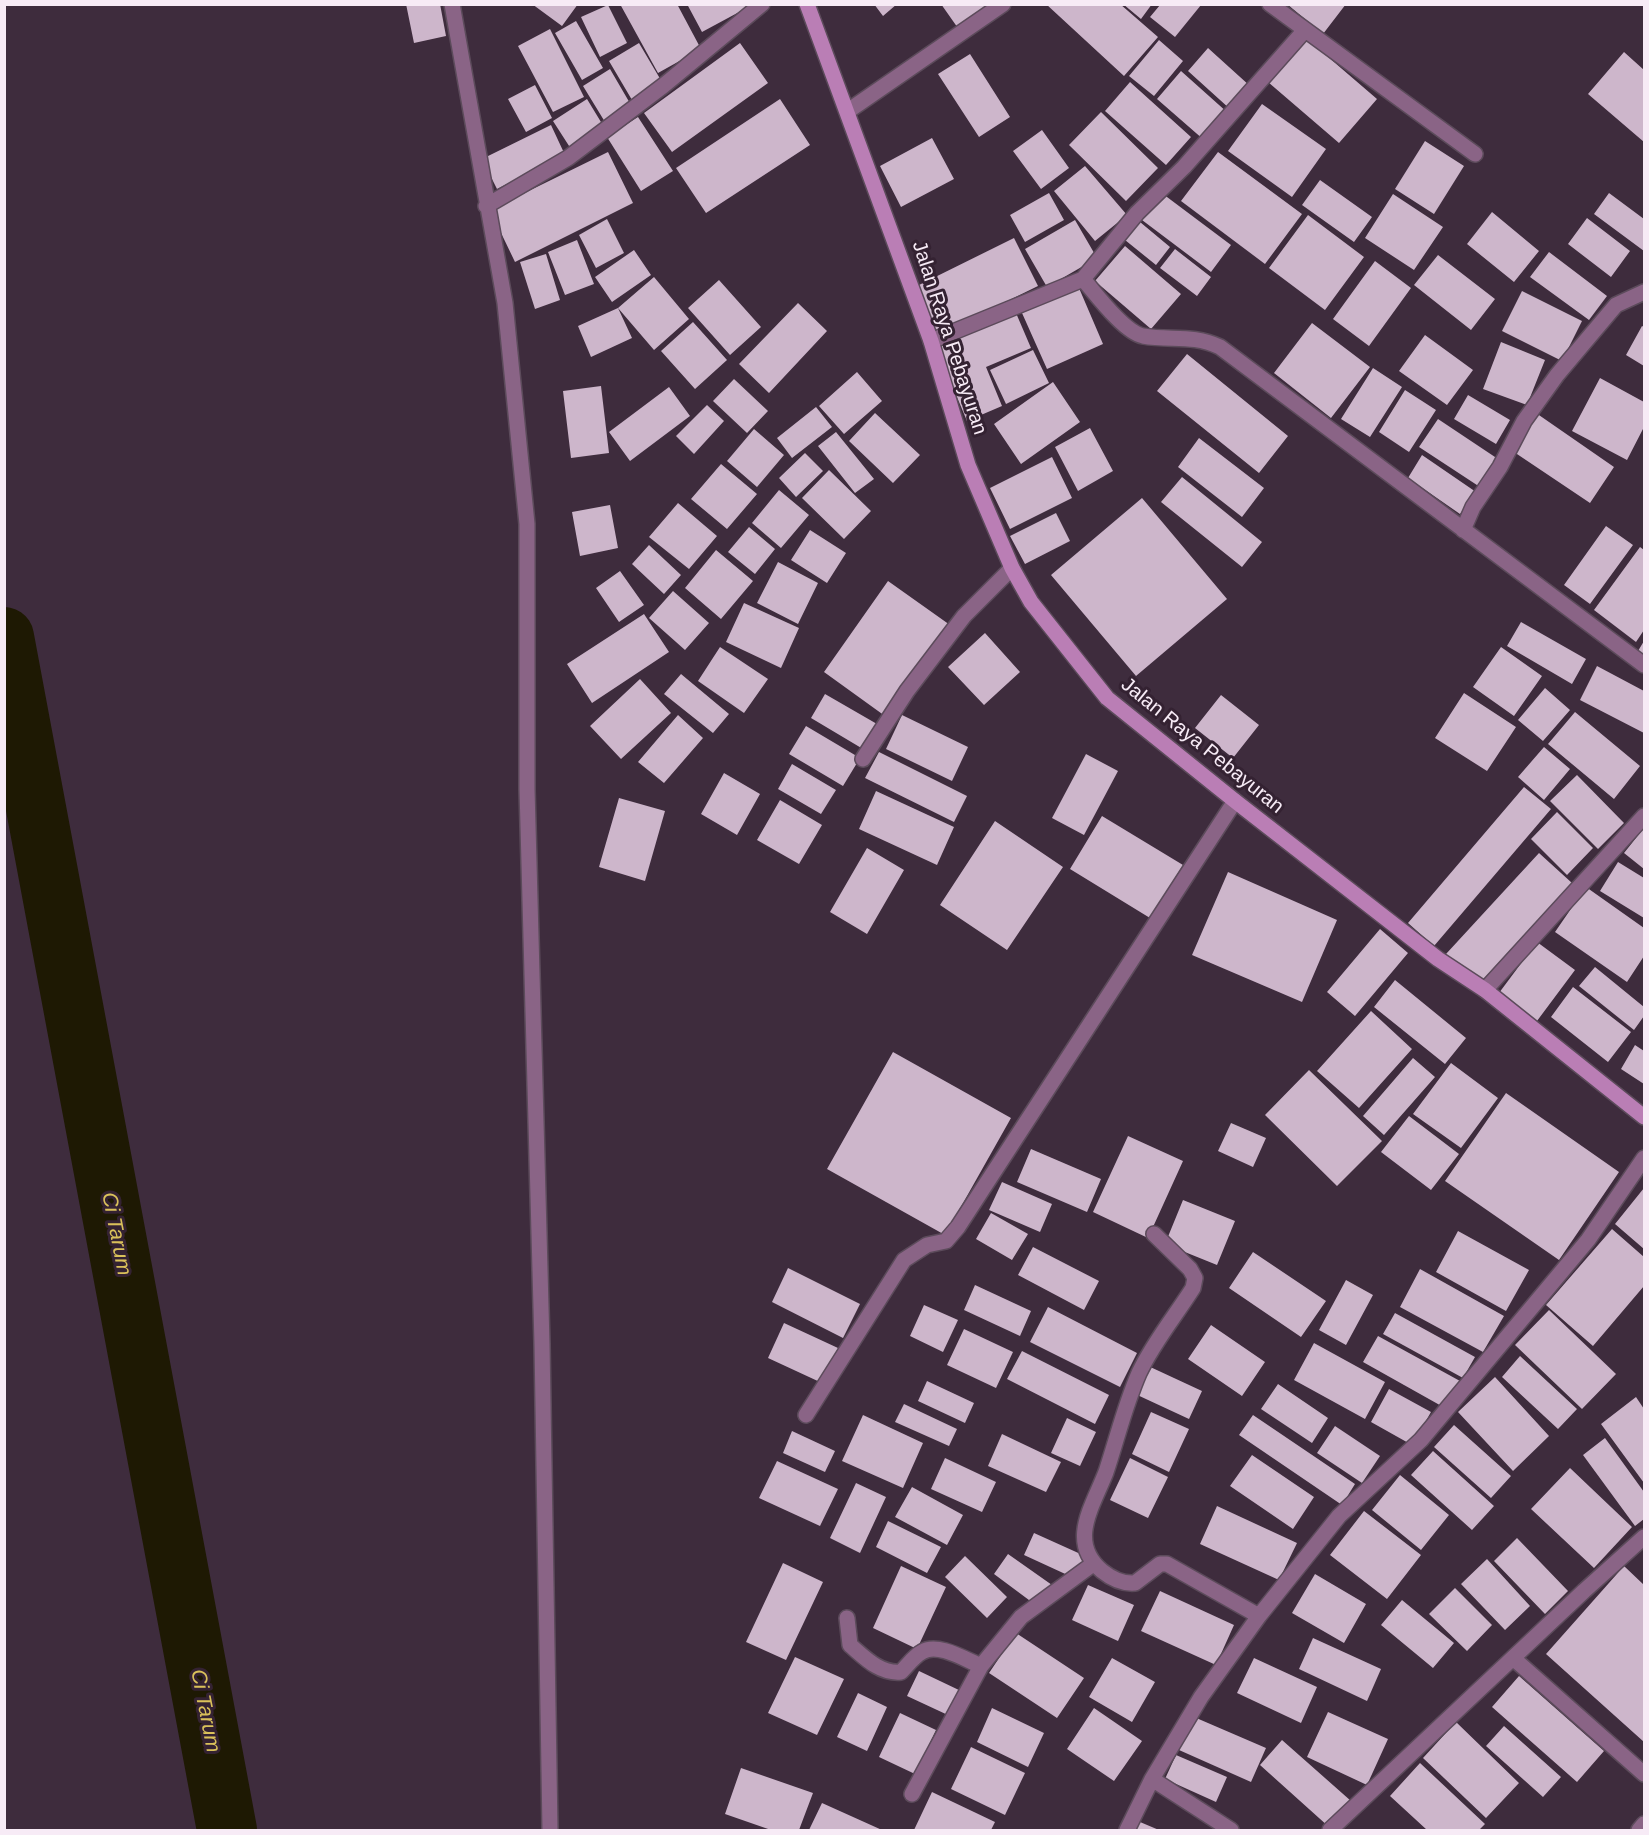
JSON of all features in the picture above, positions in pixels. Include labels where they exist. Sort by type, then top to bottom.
[{"type":"main road","name":"Jalan Raya Pebayuran","points":[[807,4],[931,341],[968,465],[1012,568],[1031,602],[1107,698],[1235,801],[1438,959],[1485,990],[1644,1117]]},
{"type":"street","points":[[452,4],[486,206],[506,303],[527,524],[527,789],[542,1355],[550,1830]]},
{"type":"street","points":[[486,206],[568,158],[663,86],[762,4]]},
{"type":"street","points":[[848,111],[1003,4]]},
{"type":"street","points":[[1270,4],[1475,154]]},
{"type":"street","points":[[931,341],[1083,279],[1137,213],[1184,167],[1305,30]]},
{"type":"street","points":[[1083,279],[1129,329],[1142,336],[1203,339],[1220,347],[1644,665]]},
{"type":"street","points":[[1463,530],[1473,507],[1500,466],[1524,421],[1557,375],[1616,304],[1644,292]]},
{"type":"street","points":[[863,759],[907,691],[964,616],[1012,568]]},
{"type":"street","points":[[806,1415],[904,1260],[927,1245],[946,1241],[958,1227],[1235,801]]},
{"type":"street","points":[[1485,990],[1644,816]]},
{"type":"street","points":[[1127,1830],[1152,1779],[1201,1697],[1259,1616],[1339,1516],[1428,1431],[1588,1240],[1644,1158]]},
{"type":"street","points":[[1154,1234],[1190,1269],[1196,1278],[1193,1288],[1141,1370],[1105,1473],[1084,1524],[1083,1543],[1094,1564],[1110,1578],[1127,1584],[1135,1583],[1160,1564],[1167,1564],[1259,1616]]},
{"type":"street","points":[[1330,1830],[1644,1537]]},
{"type":"street","points":[[912,1794],[981,1666],[1021,1617],[1094,1564]]},
{"type":"street","points":[[847,1618],[850,1645],[869,1662],[889,1673],[901,1672],[921,1652],[930,1648],[940,1649],[981,1666]]},
{"type":"street","points":[[1513,1658],[1644,1774]]},
{"type":"street","points":[[1152,1779],[1231,1830]]},
{"type":"street","points":[[1639,1830],[1644,1824]]},
{"type":"building","points":[[406,4],[440,4],[446,36],[414,43]]},
{"type":"building","points":[[532,4],[578,4],[562,26]]},
{"type":"building","points":[[620,4],[677,4],[701,49],[658,73]]},
{"type":"building","points":[[687,4],[754,4],[702,32]]},
{"type":"building","points":[[874,4],[897,4],[883,16]]},
{"type":"building","points":[[941,4],[995,4],[960,31]]},
{"type":"building","points":[[1046,4],[1120,4],[1158,37],[1124,76]]},
{"type":"building","points":[[1123,4],[1152,4],[1141,19]]},
{"type":"building","points":[[1287,4],[1346,4],[1323,34]]},
{"type":"building","points":[[608,5],[627,43],[600,57],[581,17]]},
{"type":"building","points":[[1160,5],[1201,5],[1175,37],[1150,17]]},
{"type":"building","points":[[576,21],[603,68],[582,80],[555,33]]},
{"type":"building","points":[[550,29],[584,97],[553,112],[518,46]]},
{"type":"building","points":[[1306,38],[1377,99],[1339,143],[1268,82]]},
{"type":"building","points":[[1159,40],[1183,61],[1154,96],[1129,76]]},
{"type":"building","points":[[639,43],[662,82],[632,100],[609,61]]},
{"type":"building","points":[[740,43],[768,83],[672,152],[644,113]]},
{"type":"building","points":[[1208,48],[1250,86],[1230,109],[1188,71]]},
{"type":"building","points":[[1624,52],[1644,70],[1644,142],[1588,94]]},
{"type":"building","points":[[970,54],[1010,117],[979,137],[938,74]]},
{"type":"building","points":[[610,69],[631,105],[605,122],[583,86]]},
{"type":"building","points":[[1181,71],[1228,113],[1204,140],[1157,99]]},
{"type":"building","points":[[1130,82],[1191,137],[1166,165],[1105,111]]},
{"type":"building","points":[[535,85],[552,118],[526,132],[508,99]]},
{"type":"building","points":[[587,99],[604,127],[571,149],[553,121]]},
{"type":"building","points":[[780,99],[810,145],[706,213],[676,168]]},
{"type":"building","points":[[1262,104],[1326,149],[1292,197],[1228,151]]},
{"type":"building","points":[[1101,112],[1158,168],[1126,201],[1069,145]]},
{"type":"building","points":[[638,117],[673,171],[641,191],[607,137]]},
{"type":"building","points":[[551,125],[565,155],[497,189],[482,159]]},
{"type":"building","points":[[1042,130],[1069,168],[1041,189],[1013,151]]},
{"type":"building","points":[[932,138],[954,179],[901,207],[880,166]]},
{"type":"building","points":[[1425,141],[1464,166],[1434,214],[1395,189]]},
{"type":"building","points":[[608,152],[633,203],[515,262],[490,210]]},
{"type":"building","points":[[1218,152],[1302,214],[1265,264],[1181,201]]},
{"type":"building","points":[[1085,166],[1127,215],[1095,241],[1054,191]]},
{"type":"building","points":[[1320,180],[1372,217],[1354,242],[1302,205]]},
{"type":"building","points":[[1049,193],[1064,220],[1025,242],[1010,215]]},
{"type":"building","points":[[1609,193],[1644,219],[1644,251],[1594,214]]},
{"type":"building","points":[[1163,194],[1231,245],[1211,272],[1142,220]]},
{"type":"building","points":[[1393,194],[1443,227],[1414,270],[1365,238]]},
{"type":"building","points":[[1492,212],[1539,251],[1514,282],[1467,244]]},
{"type":"building","points":[[1308,215],[1364,257],[1325,310],[1269,268]]},
{"type":"building","points":[[1587,218],[1630,251],[1611,277],[1568,244]]},
{"type":"building","points":[[607,219],[624,253],[596,268],[579,235]]},
{"type":"building","points":[[1075,220],[1097,258],[1047,287],[1025,249]]},
{"type":"building","points":[[1140,222],[1170,247],[1156,265],[1125,240]]},
{"type":"building","points":[[1014,238],[1038,286],[938,335],[915,287]]},
{"type":"building","points":[[577,240],[594,284],[565,295],[548,252]]},
{"type":"building","points":[[1125,246],[1181,294],[1151,329],[1095,281]]},
{"type":"building","points":[[1175,249],[1211,277],[1197,296],[1160,268]]},
{"type":"building","points":[[634,250],[651,275],[612,302],[595,277]]},
{"type":"building","points":[[1549,252],[1607,296],[1589,320],[1530,277]]},
{"type":"building","points":[[546,254],[560,300],[535,309],[520,262]]},
{"type":"building","points":[[1438,255],[1495,299],[1471,330],[1414,285]]},
{"type":"building","points":[[1375,261],[1411,288],[1369,346],[1333,319]]},
{"type":"building","points":[[654,277],[689,319],[654,350],[618,308]]},
{"type":"building","points":[[719,280],[761,327],[730,355],[688,308]]},
{"type":"building","points":[[1079,288],[1103,344],[1047,369],[1022,313]]},
{"type":"building","points":[[1522,291],[1582,321],[1562,361],[1502,331]]},
{"type":"building","points":[[798,303],[827,331],[769,393],[739,364]]},
{"type":"building","points":[[618,308],[632,338],[591,357],[578,326]]},
{"type":"building","points":[[1016,313],[1031,348],[986,367],[1002,406],[967,421],[936,347]]},
{"type":"building","points":[[693,322],[727,360],[695,389],[661,351]]},
{"type":"building","points":[[1312,323],[1370,367],[1331,418],[1274,373]]},
{"type":"building","points":[[1642,326],[1644,327],[1644,366],[1626,355]]},
{"type":"building","points":[[1425,335],[1473,370],[1447,405],[1399,371]]},
{"type":"building","points":[[1501,342],[1545,360],[1527,405],[1483,389]]},
{"type":"building","points":[[1033,350],[1049,383],[1006,404],[990,370]]},
{"type":"building","points":[[1187,354],[1288,436],[1259,473],[1157,391]]},
{"type":"building","points":[[1373,368],[1402,387],[1370,437],[1341,419]]},
{"type":"building","points":[[857,372],[882,401],[844,434],[819,406]]},
{"type":"building","points":[[1600,378],[1644,402],[1644,427],[1627,460],[1572,431]]},
{"type":"building","points":[[734,379],[768,411],[747,433],[713,401]]},
{"type":"building","points":[[1053,382],[1080,422],[1021,464],[994,424]]},
{"type":"building","points":[[601,386],[609,453],[571,458],[563,391]]},
{"type":"building","points":[[669,387],[690,416],[630,461],[609,432]]},
{"type":"building","points":[[1405,390],[1436,410],[1409,452],[1379,432]]},
{"type":"building","points":[[1468,395],[1510,420],[1496,444],[1454,419]]},
{"type":"building","points":[[707,405],[724,421],[694,454],[676,436]]},
{"type":"building","points":[[816,407],[832,427],[792,458],[777,438]]},
{"type":"building","points":[[875,413],[920,455],[893,483],[849,441]]},
{"type":"building","points":[[1536,413],[1614,467],[1590,503],[1511,450]]},
{"type":"building","points":[[1438,419],[1501,461],[1483,489],[1419,447]]},
{"type":"building","points":[[1090,428],[1113,471],[1078,491],[1055,447]]},
{"type":"building","points":[[754,429],[784,455],[757,487],[727,461]]},
{"type":"building","points":[[836,432],[874,479],[855,493],[818,446]]},
{"type":"building","points":[[1199,438],[1264,488],[1242,517],[1178,467]]},
{"type":"building","points":[[805,453],[823,471],[796,497],[779,478]]},
{"type":"building","points":[[1422,455],[1476,492],[1460,514],[1408,478]]},
{"type":"building","points":[[1052,457],[1072,498],[1010,529],[990,488]]},
{"type":"building","points":[[721,464],[757,494],[727,529],[691,499]]},
{"type":"building","points":[[829,470],[871,511],[844,539],[802,498]]},
{"type":"building","points":[[1182,477],[1262,542],[1242,567],[1161,502]]},
{"type":"building","points":[[779,490],[809,515],[781,548],[752,523]]},
{"type":"building","points":[[1142,498],[1227,599],[1136,676],[1051,575]]},
{"type":"building","points":[[678,503],[717,536],[689,569],[649,537]]},
{"type":"building","points":[[610,505],[618,548],[580,556],[572,512]]},
{"type":"building","points":[[1056,513],[1070,541],[1025,564],[1010,536]]},
{"type":"building","points":[[1606,526],[1633,545],[1590,604],[1564,585]]},
{"type":"building","points":[[749,527],[775,549],[755,574],[728,552]]},
{"type":"building","points":[[810,530],[846,553],[827,583],[791,560]]},
{"type":"building","points":[[649,545],[681,575],[664,594],[632,564]]},
{"type":"building","points":[[1640,547],[1644,550],[1644,630],[1636,642],[1594,610]]},
{"type":"building","points":[[716,550],[753,581],[721,619],[685,588]]},
{"type":"building","points":[[778,562],[818,583],[798,624],[757,603]]},
{"type":"building","points":[[620,571],[644,605],[619,622],[596,588]]},
{"type":"building","points":[[888,581],[950,625],[885,716],[824,672]]},
{"type":"building","points":[[673,591],[709,623],[685,650],[649,618]]},
{"type":"building","points":[[744,603],[799,628],[781,668],[726,642]]},
{"type":"building","points":[[644,614],[669,652],[592,703],[567,664]]},
{"type":"building","points":[[1521,622],[1586,659],[1572,684],[1507,646]]},
{"type":"building","points":[[985,633],[1020,672],[984,705],[948,667]]},
{"type":"building","points":[[1644,641],[1644,656],[1638,651]]},
{"type":"building","points":[[720,647],[768,679],[744,713],[698,681]]},
{"type":"building","points":[[1501,647],[1542,676],[1514,716],[1473,687]]},
{"type":"building","points":[[1597,666],[1644,691],[1644,733],[1580,700]]},
{"type":"building","points":[[681,674],[729,714],[713,733],[664,694]]},
{"type":"building","points":[[640,679],[671,713],[621,759],[590,726]]},
{"type":"building","points":[[1545,688],[1570,710],[1543,741],[1518,720]]},
{"type":"building","points":[[1464,693],[1516,727],[1487,771],[1435,738]]},
{"type":"building","points":[[825,694],[877,724],[863,749],[811,718]]},
{"type":"building","points":[[1221,695],[1259,725],[1233,758],[1195,728]]},
{"type":"building","points":[[1575,712],[1640,766],[1614,799],[1548,744]]},
{"type":"building","points":[[678,715],[703,738],[664,783],[638,762]]},
{"type":"building","points":[[902,715],[968,747],[952,781],[886,749]]},
{"type":"building","points":[[806,726],[860,758],[843,786],[789,754]]},
{"type":"building","points":[[1544,747],[1570,769],[1544,800],[1518,777]]},
{"type":"building","points":[[879,752],[967,796],[954,822],[865,778]]},
{"type":"building","points":[[1086,754],[1118,771],[1084,835],[1052,818]]},
{"type":"building","points":[[792,764],[836,790],[821,814],[778,789]]},
{"type":"building","points":[[724,773],[760,794],[737,835],[701,814]]},
{"type":"building","points":[[1577,775],[1624,823],[1598,849],[1550,801]]},
{"type":"building","points":[[1524,787],[1551,809],[1434,946],[1408,923]]},
{"type":"building","points":[[876,791],[954,827],[937,865],[859,829]]},
{"type":"building","points":[[619,798],[665,811],[645,881],[599,867]]},
{"type":"building","points":[[780,800],[822,825],[799,864],[757,840]]},
{"type":"building","points":[[1557,812],[1593,848],[1567,875],[1531,839]]},
{"type":"building","points":[[1102,816],[1183,865],[1150,918],[1070,869]]},
{"type":"building","points":[[995,821],[1063,867],[1007,950],[940,905]]},
{"type":"building","points":[[1644,828],[1644,869],[1624,853]]},
{"type":"building","points":[[867,848],[904,870],[867,934],[830,912]]},
{"type":"building","points":[[1539,853],[1572,883],[1479,984],[1446,954]]},
{"type":"building","points":[[1618,862],[1644,878],[1644,918],[1600,891]]},
{"type":"building","points":[[1228,872],[1337,920],[1302,1002],[1192,955]]},
{"type":"building","points":[[1586,887],[1644,928],[1644,956],[1627,982],[1555,932]]},
{"type":"building","points":[[1380,929],[1408,953],[1355,1016],[1327,992]]},
{"type":"building","points":[[1537,942],[1575,970],[1534,1025],[1496,997]]},
{"type":"building","points":[[1595,967],[1644,1007],[1644,1016],[1634,1030],[1579,986]]},
{"type":"building","points":[[1395,980],[1466,1038],[1445,1064],[1374,1007]]},
{"type":"building","points":[[1573,987],[1631,1032],[1608,1062],[1551,1017]]},
{"type":"building","points":[[1371,1011],[1412,1049],[1359,1108],[1317,1071]]},
{"type":"building","points":[[1635,1045],[1644,1051],[1644,1084],[1621,1069]]},
{"type":"building","points":[[893,1052],[1011,1118],[945,1235],[827,1169]]},
{"type":"building","points":[[1413,1058],[1435,1077],[1384,1135],[1363,1116]]},
{"type":"building","points":[[1451,1063],[1498,1098],[1461,1148],[1413,1114]]},
{"type":"building","points":[[1309,1070],[1382,1141],[1337,1186],[1265,1115]]},
{"type":"building","points":[[1506,1093],[1619,1172],[1559,1260],[1445,1181]]},
{"type":"building","points":[[1409,1116],[1459,1154],[1431,1190],[1381,1152]]},
{"type":"building","points":[[1231,1123],[1266,1138],[1253,1167],[1218,1151]]},
{"type":"building","points":[[1128,1136],[1183,1161],[1148,1238],[1093,1212]]},
{"type":"building","points":[[1031,1149],[1101,1179],[1087,1212],[1017,1182]]},
{"type":"building","points":[[1002,1182],[1052,1204],[1040,1232],[989,1210]]},
{"type":"building","points":[[1644,1188],[1644,1249],[1615,1224]]},
{"type":"building","points":[[1183,1200],[1235,1221],[1217,1265],[1165,1244]]},
{"type":"building","points":[[991,1213],[1028,1234],[1012,1260],[976,1239]]},
{"type":"building","points":[[1612,1229],[1644,1257],[1644,1286],[1593,1346],[1546,1305]]},
{"type":"building","points":[[1458,1231],[1529,1270],[1506,1311],[1436,1272]]},
{"type":"building","points":[[1033,1247],[1099,1281],[1084,1310],[1018,1275]]},
{"type":"building","points":[[1253,1252],[1326,1301],[1301,1337],[1229,1288]]},
{"type":"building","points":[[788,1268],[860,1304],[843,1338],[772,1302]]},
{"type":"building","points":[[1420,1269],[1504,1316],[1483,1352],[1400,1307]]},
{"type":"building","points":[[1346,1280],[1373,1295],[1346,1345],[1319,1330]]},
{"type":"building","points":[[975,1285],[1031,1311],[1020,1336],[964,1310]]},
{"type":"building","points":[[924,1305],[958,1320],[943,1352],[910,1336]]},
{"type":"building","points":[[1048,1307],[1137,1353],[1120,1387],[1030,1342]]},
{"type":"building","points":[[1549,1310],[1616,1374],[1582,1409],[1515,1345]]},
{"type":"building","points":[[1395,1313],[1475,1357],[1463,1378],[1383,1334]]},
{"type":"building","points":[[784,1323],[838,1348],[822,1383],[768,1358]]},
{"type":"building","points":[[1211,1325],[1265,1362],[1242,1396],[1188,1359]]},
{"type":"building","points":[[964,1329],[1013,1352],[996,1388],[947,1365]]},
{"type":"building","points":[[1378,1336],[1460,1381],[1445,1408],[1363,1362]]},
{"type":"building","points":[[1314,1343],[1385,1382],[1365,1419],[1294,1380]]},
{"type":"building","points":[[1022,1351],[1109,1395],[1095,1424],[1007,1379]]},
{"type":"building","points":[[1520,1356],[1577,1409],[1558,1429],[1502,1377]]},
{"type":"building","points":[[1146,1365],[1202,1391],[1189,1419],[1133,1393]]},
{"type":"building","points":[[1495,1377],[1549,1436],[1513,1471],[1458,1412]]},
{"type":"building","points":[[927,1381],[974,1403],[965,1423],[918,1401]]},
{"type":"building","points":[[1278,1384],[1328,1418],[1312,1443],[1261,1409]]},
{"type":"building","points":[[1389,1389],[1431,1412],[1412,1445],[1371,1422]]},
{"type":"building","points":[[1636,1397],[1644,1409],[1644,1483],[1601,1424]]},
{"type":"building","points":[[904,1404],[957,1429],[949,1446],[895,1422]]},
{"type":"building","points":[[1151,1412],[1189,1429],[1169,1472],[1132,1454]]},
{"type":"building","points":[[863,1415],[923,1443],[903,1488],[842,1461]]},
{"type":"building","points":[[1253,1415],[1355,1484],[1342,1505],[1239,1435]]},
{"type":"building","points":[[1067,1418],[1096,1432],[1080,1466],[1051,1453]]},
{"type":"building","points":[[1454,1425],[1511,1476],[1491,1498],[1434,1447]]},
{"type":"building","points":[[1335,1426],[1380,1456],[1362,1483],[1317,1453]]},
{"type":"building","points":[[792,1431],[835,1451],[825,1472],[783,1453]]},
{"type":"building","points":[[1002,1434],[1061,1462],[1046,1492],[988,1466]]},
{"type":"building","points":[[1605,1438],[1644,1492],[1644,1519],[1635,1526],[1583,1455]]},
{"type":"building","points":[[1433,1451],[1494,1506],[1472,1530],[1411,1475]]},
{"type":"building","points":[[1252,1455],[1314,1497],[1293,1529],[1230,1486]]},
{"type":"building","points":[[945,1458],[996,1482],[982,1512],[931,1489]]},
{"type":"building","points":[[1130,1458],[1168,1477],[1148,1518],[1110,1500]]},
{"type":"building","points":[[777,1461],[838,1489],[820,1526],[759,1498]]},
{"type":"building","points":[[1570,1468],[1632,1527],[1594,1568],[1531,1509]]},
{"type":"building","points":[[1400,1475],[1449,1515],[1421,1550],[1372,1510]]},
{"type":"building","points":[[856,1483],[886,1497],[860,1553],[830,1538]]},
{"type":"building","points":[[912,1487],[963,1515],[947,1545],[895,1517]]},
{"type":"building","points":[[1217,1506],[1297,1543],[1279,1580],[1200,1544]]},
{"type":"building","points":[[1364,1511],[1421,1555],[1387,1599],[1330,1555]]},
{"type":"building","points":[[888,1521],[941,1547],[927,1573],[876,1547]]},
{"type":"building","points":[[1034,1533],[1085,1556],[1074,1578],[1024,1555]]},
{"type":"building","points":[[1517,1538],[1568,1591],[1545,1614],[1494,1561]]},
{"type":"building","points":[[1008,1554],[1052,1585],[1037,1606],[994,1574]]},
{"type":"building","points":[[965,1556],[1007,1597],[987,1618],[945,1577]]},
{"type":"building","points":[[1487,1559],[1530,1606],[1505,1630],[1461,1584]]},
{"type":"building","points":[[783,1563],[823,1582],[786,1660],[746,1642]]},
{"type":"building","points":[[901,1566],[946,1587],[917,1649],[873,1628]]},
{"type":"building","points":[[1624,1566],[1644,1585],[1644,1742],[1546,1654]]},
{"type":"building","points":[[1315,1574],[1366,1604],[1344,1643],[1292,1613]]},
{"type":"building","points":[[1088,1585],[1134,1605],[1118,1641],[1072,1620]]},
{"type":"building","points":[[1455,1588],[1492,1625],[1467,1651],[1429,1614]]},
{"type":"building","points":[[1160,1591],[1234,1625],[1216,1665],[1141,1631]]},
{"type":"building","points":[[1402,1600],[1454,1643],[1433,1668],[1381,1625]]},
{"type":"building","points":[[1016,1633],[1084,1678],[1057,1718],[989,1673]]},
{"type":"building","points":[[1313,1638],[1381,1669],[1367,1701],[1299,1669]]},
{"type":"building","points":[[795,1657],[844,1679],[817,1735],[768,1713]]},
{"type":"building","points":[[1112,1658],[1155,1682],[1132,1722],[1089,1697]]},
{"type":"building","points":[[1254,1658],[1317,1687],[1301,1723],[1237,1693]]},
{"type":"building","points":[[919,1671],[961,1691],[950,1716],[907,1696]]},
{"type":"building","points":[[1519,1676],[1604,1751],[1577,1782],[1492,1707]]},
{"type":"building","points":[[858,1693],[887,1707],[867,1751],[837,1737]]},
{"type":"building","points":[[992,1708],[1044,1733],[1028,1767],[977,1742]]},
{"type":"building","points":[[1094,1708],[1142,1741],[1114,1781],[1067,1749]]},
{"type":"building","points":[[1328,1712],[1388,1739],[1367,1785],[1307,1757]]},
{"type":"building","points":[[900,1713],[936,1730],[915,1774],[879,1757]]},
{"type":"building","points":[[1194,1717],[1266,1748],[1251,1782],[1179,1750]]},
{"type":"building","points":[[1456,1722],[1519,1783],[1486,1818],[1423,1758]]},
{"type":"building","points":[[1504,1726],[1561,1777],[1543,1797],[1486,1746]]},
{"type":"building","points":[[1282,1740],[1351,1801],[1329,1827],[1260,1765]]},
{"type":"building","points":[[971,1747],[1025,1773],[1005,1815],[951,1789]]},
{"type":"building","points":[[1176,1755],[1227,1777],[1216,1802],[1165,1779]]},
{"type":"building","points":[[1420,1763],[1485,1824],[1479,1830],[1427,1830],[1390,1796]]},
{"type":"building","points":[[741,1768],[813,1793],[799,1830],[771,1830],[725,1814]]},
{"type":"building","points":[[932,1792],[995,1822],[991,1830],[914,1830]]},
{"type":"building","points":[[822,1803],[882,1830],[809,1830]]},
{"type":"building","points":[[1140,1822],[1159,1830],[1136,1830]]},
{"type":"waterway","name":"Ci Tarum","points":[[4,637],[227,1830]]}]
